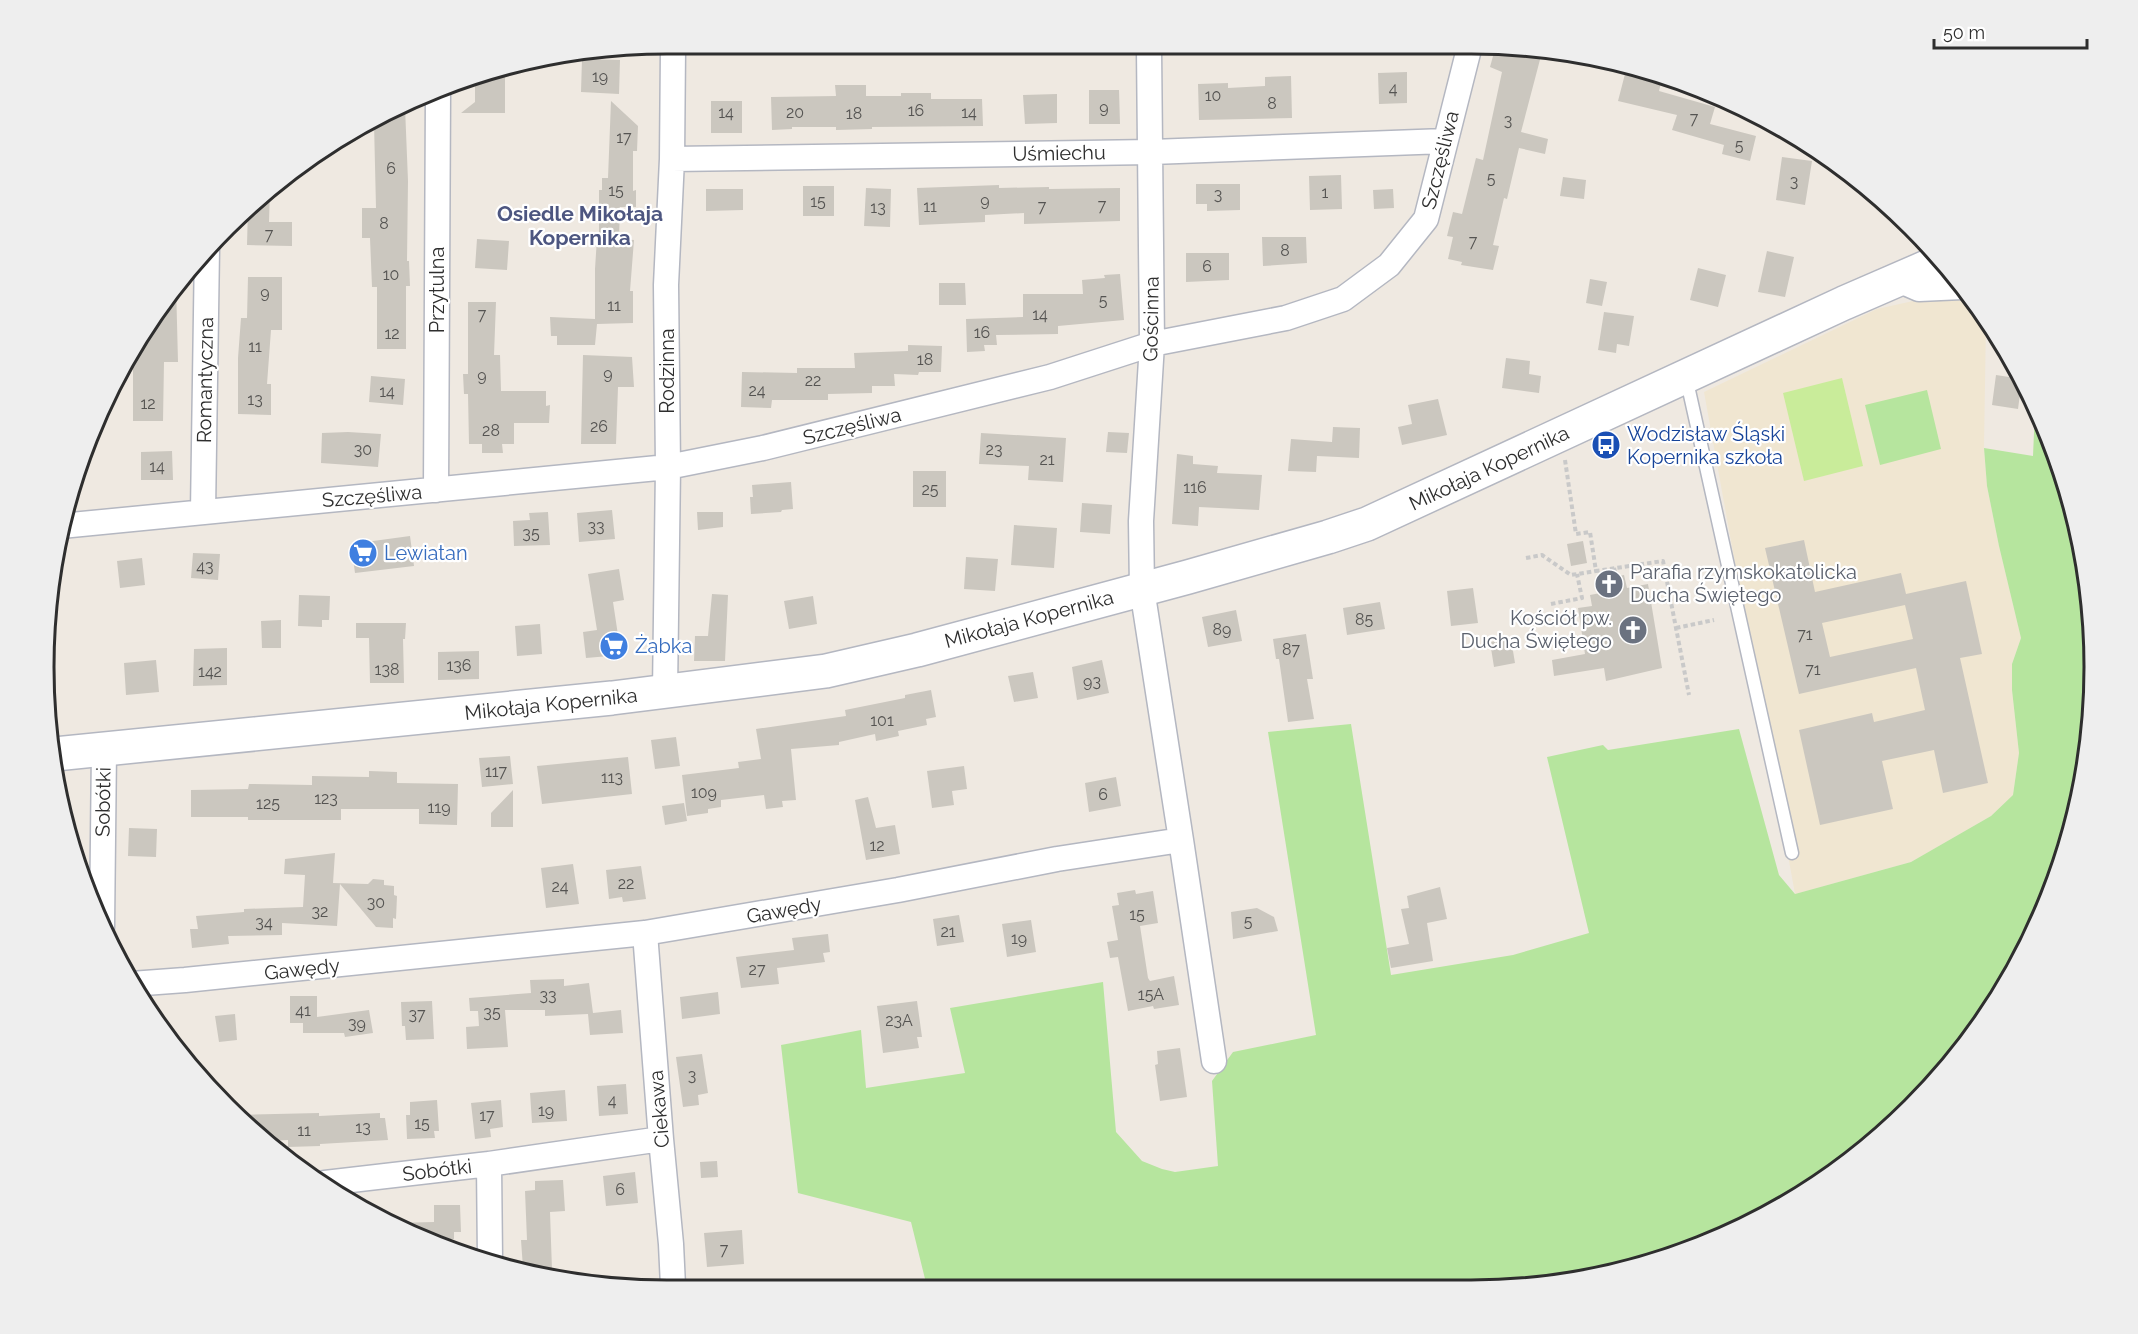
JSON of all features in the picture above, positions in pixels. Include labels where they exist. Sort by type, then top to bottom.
[{"type":"street","name":"Rodzinna","points":[[665,692],[668,467],[666,285],[672,159],[673,54]]},
{"type":"street","name":"Gościnna","points":[[1142,589],[1141,521],[1152,344],[1152,152],[1149,54]]},
{"type":"street","name":"Szczęśliwa","points":[[71,525],[668,467],[763,448],[1050,377],[1152,344],[1286,318],[1343,299],[1389,265],[1426,219],[1468,54]]},
{"type":"street","name":"Przytulna","points":[[435,490],[438,99]]},
{"type":"street","name":"Uśmiechu","points":[[672,159],[1152,152],[1445,141]]},
{"type":"street","name":"Romantyczna","points":[[203,512],[207,262]]},
{"type":"street","name":"Mikołaja Kopernika","points":[[60,753],[665,692],[826,671],[917,650],[1317,541],[1367,524],[1896,279],[1933,264]]},
{"type":"street","points":[[1896,279],[1918,289],[1952,287]]},
{"type":"street","points":[[1142,589],[1214,1061]]},
{"type":"street","name":"Sobótki","points":[[102,905],[104,749]]},
{"type":"street","name":"Gawędy","points":[[142,983],[185,981],[645,933],[898,890],[1057,859],[1181,840]]},
{"type":"street","name":"Ciekawa","points":[[645,933],[673,1280]]},
{"type":"street","points":[[489,1164],[661,1139]]},
{"type":"street","name":"Sobótki","points":[[334,1182],[489,1164],[490,1253]]},
{"type":"lane","points":[[1686,376],[1792,853]]},
{"type":"path","points":[[1564,453],[1576,534],[1590,532],[1596,571]]},
{"type":"path","points":[[1526,558],[1542,555],[1571,575],[1663,561],[1689,695]]},
{"type":"path","points":[[1614,568],[1616,576]]},
{"type":"path","points":[[1551,604],[1582,598],[1577,574]]},
{"type":"path","points":[[1676,628],[1714,621]]},
{"type":"shaded area","points":[[1958,296],[1986,334],[1984,448],[1987,486],[2021,638],[2012,664],[2012,690],[2019,753],[2013,795],[1991,816],[1911,862],[1795,894],[1704,392],[1877,309],[1931,297]]},
{"type":"green space","points":[[1842,378],[1863,466],[1804,481],[1783,393]]},
{"type":"green space","points":[[1927,390],[1941,449],[1880,465],[1865,405]]},
{"type":"green space","points":[[2034,426],[2063,508],[2079,587],[2083,627],[2083,707],[2079,747],[2063,826],[2051,864],[2021,938],[2002,974],[1981,1008],[1932,1071],[1875,1128],[1812,1177],[1777,1198],[1706,1233],[1630,1259],[1551,1275],[1511,1279],[925,1280],[911,1222],[798,1193],[781,1045],[861,1030],[866,1088],[965,1073],[950,1008],[1103,982],[1116,1132],[1142,1161],[1162,1169],[1175,1172],[1218,1166],[1212,1081],[1233,1052],[1316,1035],[1268,732],[1351,724],[1391,975],[1513,955],[1589,933],[1547,757],[1603,745],[1608,750],[1739,729],[1779,875],[1795,894],[1911,862],[1991,816],[2013,795],[2019,753],[2012,690],[2012,664],[2021,638],[1987,486],[1984,448],[2033,456]]},
{"type":"building","points":[[1493,55],[1540,58],[1521,132],[1548,139],[1545,154],[1519,148],[1493,245],[1499,246],[1493,270],[1461,265],[1462,262],[1448,259],[1453,237],[1447,236],[1453,212],[1462,214],[1476,158],[1483,160],[1502,72],[1490,67]]},
{"type":"building","points":[[582,60],[620,60],[619,94],[581,92]]},
{"type":"building","points":[[1407,72],[1407,103],[1379,104],[1378,73]]},
{"type":"building","points":[[1625,74],[1661,85],[1659,91],[1715,107],[1710,124],[1756,136],[1750,161],[1722,154],[1724,145],[1672,130],[1677,115],[1618,101]]},
{"type":"building","points":[[505,76],[505,113],[461,113],[475,102],[475,85]]},
{"type":"building","points":[[1291,76],[1292,118],[1199,120],[1198,84],[1228,83],[1228,88],[1265,86],[1265,77]]},
{"type":"building","points":[[835,85],[866,85],[866,96],[931,93],[931,99],[982,99],[983,126],[872,127],[872,129],[836,130],[836,127],[792,127],[792,129],[772,130],[771,97],[836,96]]},
{"type":"building","points":[[1089,90],[1119,90],[1120,124],[1089,124]]},
{"type":"building","points":[[1057,94],[1057,123],[1025,124],[1023,95]]},
{"type":"building","points":[[611,101],[638,126],[637,151],[633,151],[633,191],[636,190],[636,207],[620,207],[619,239],[634,240],[630,291],[633,291],[633,323],[597,324],[595,345],[557,345],[557,336],[551,336],[550,317],[595,319],[599,190],[602,190],[602,178],[608,178]]},
{"type":"building","points":[[711,101],[742,101],[742,133],[711,133]]},
{"type":"building","points":[[405,113],[408,181],[407,261],[409,261],[410,286],[406,286],[406,349],[377,349],[377,287],[372,287],[370,238],[362,238],[362,208],[376,208],[374,129]]},
{"type":"building","points":[[1782,157],[1812,161],[1805,205],[1776,200]]},
{"type":"building","points":[[1341,175],[1342,209],[1310,210],[1309,176]]},
{"type":"building","points":[[1563,177],[1586,180],[1584,199],[1560,196]]},
{"type":"building","points":[[1196,184],[1240,184],[1240,210],[1207,211],[1207,204],[1196,204]]},
{"type":"building","points":[[999,185],[999,188],[1120,188],[1120,221],[1024,224],[1024,213],[985,215],[985,222],[919,225],[917,188]]},
{"type":"building","points":[[803,186],[834,186],[834,216],[803,216]]},
{"type":"building","points":[[866,188],[891,189],[890,227],[864,226]]},
{"type":"building","points":[[706,189],[743,189],[743,210],[706,211]]},
{"type":"building","points":[[1393,189],[1394,208],[1374,209],[1373,190]]},
{"type":"building","points":[[270,201],[269,222],[292,222],[292,246],[247,245],[248,221]]},
{"type":"building","points":[[1262,237],[1306,237],[1307,263],[1263,266]]},
{"type":"building","points":[[477,239],[509,241],[507,270],[475,268]]},
{"type":"building","points":[[1767,251],[1794,257],[1785,297],[1758,292]]},
{"type":"building","points":[[1186,253],[1229,253],[1229,280],[1186,282]]},
{"type":"building","points":[[1698,268],[1726,275],[1718,307],[1690,300]]},
{"type":"building","points":[[1120,274],[1124,320],[1058,326],[1058,334],[996,335],[997,345],[984,345],[985,351],[967,352],[966,319],[1023,317],[1023,294],[1083,294],[1082,280]]},
{"type":"building","points":[[248,277],[282,277],[282,330],[271,330],[267,384],[271,384],[271,415],[238,414],[238,358],[241,318],[247,318]]},
{"type":"building","points":[[1590,279],[1607,282],[1602,306],[1586,303]]},
{"type":"building","points":[[939,283],[965,283],[966,305],[939,305]]},
{"type":"building","points":[[176,300],[178,362],[164,362],[163,421],[133,421],[133,367],[157,326]]},
{"type":"building","points":[[468,302],[496,302],[494,355],[500,355],[501,391],[546,391],[546,406],[550,405],[549,423],[514,423],[514,444],[502,444],[503,453],[482,453],[482,444],[469,444],[468,394],[464,394],[463,374],[468,374]]},
{"type":"building","points":[[1604,312],[1634,316],[1629,346],[1617,344],[1616,353],[1598,350]]},
{"type":"building","points":[[908,345],[942,346],[941,372],[919,372],[918,375],[894,374],[895,386],[872,386],[872,393],[828,394],[828,400],[772,400],[771,408],[741,407],[742,372],[797,373],[797,368],[855,368],[854,353],[908,351]]},
{"type":"building","points":[[583,355],[632,357],[634,387],[618,387],[616,444],[581,444]]},
{"type":"building","points":[[1506,358],[1530,361],[1529,374],[1541,376],[1539,393],[1502,388]]},
{"type":"building","points":[[1996,375],[2011,377],[2020,394],[2018,409],[1992,405]]},
{"type":"building","points":[[371,376],[405,379],[403,405],[369,402]]},
{"type":"building","points":[[1438,399],[1447,435],[1402,445],[1398,427],[1412,424],[1408,405]]},
{"type":"building","points":[[1333,427],[1360,428],[1359,458],[1317,456],[1316,472],[1288,471],[1291,439],[1332,442]]},
{"type":"building","points":[[1108,432],[1129,433],[1127,453],[1106,452]]},
{"type":"building","points":[[322,433],[381,434],[378,467],[321,463]]},
{"type":"building","points":[[981,433],[1066,438],[1063,482],[1028,480],[1029,466],[979,464]]},
{"type":"building","points":[[172,451],[173,480],[141,480],[141,452]]},
{"type":"building","points":[[1177,454],[1193,456],[1193,464],[1218,466],[1217,473],[1262,475],[1259,510],[1199,507],[1198,526],[1172,524]]},
{"type":"building","points":[[913,471],[946,471],[946,507],[913,507]]},
{"type":"building","points":[[791,482],[793,509],[751,514],[752,485]]},
{"type":"building","points":[[1082,503],[1112,505],[1110,534],[1080,532]]},
{"type":"building","points":[[612,510],[615,539],[579,542],[577,513]]},
{"type":"building","points":[[548,512],[550,545],[514,546],[513,521],[530,520],[529,513]]},
{"type":"building","points":[[697,512],[723,512],[723,527],[698,530]]},
{"type":"building","points":[[1014,525],[1057,528],[1054,568],[1011,565]]},
{"type":"building","points":[[410,536],[414,566],[355,573],[351,544]]},
{"type":"building","points":[[1804,540],[1815,592],[1901,573],[1906,594],[1966,581],[1982,654],[1960,658],[1988,783],[1943,793],[1934,750],[1882,761],[1893,809],[1820,825],[1799,730],[1872,713],[1874,722],[1925,710],[1916,668],[1799,694],[1765,548]],"holes":[[[1905,605],[1913,639],[1830,657],[1822,623]]]},
{"type":"building","points":[[1583,541],[1587,563],[1571,566],[1567,544]]},
{"type":"building","points":[[193,553],[220,554],[218,580],[191,578]]},
{"type":"building","points":[[966,557],[998,559],[995,591],[964,589]]},
{"type":"building","points":[[142,558],[145,585],[120,588],[117,561]]},
{"type":"building","points":[[619,569],[624,600],[613,602],[621,655],[586,658],[583,632],[597,630],[588,574]]},
{"type":"building","name":"Kościół pw. Ducha Świętego","points":[[1624,575],[1627,588],[1648,584],[1662,668],[1606,681],[1604,668],[1554,676],[1552,660],[1585,654],[1578,608],[1592,606],[1590,595],[1611,591],[1608,578]]},
{"type":"building","points":[[1473,588],[1478,623],[1451,626],[1447,591]]},
{"type":"building","points":[[712,594],[728,595],[725,661],[694,661],[695,636],[708,636]]},
{"type":"building","points":[[299,595],[330,596],[329,620],[322,620],[322,627],[298,626]]},
{"type":"building","points":[[813,596],[817,624],[789,629],[784,601]]},
{"type":"building","points":[[1380,602],[1385,629],[1347,635],[1343,608]]},
{"type":"building","points":[[1236,610],[1242,641],[1208,647],[1202,617]]},
{"type":"building","points":[[281,620],[281,648],[262,648],[261,621]]},
{"type":"building","points":[[356,623],[406,623],[405,639],[403,639],[404,683],[370,683],[369,638],[356,638]]},
{"type":"building","points":[[540,624],[542,654],[517,656],[515,626]]},
{"type":"building","points":[[1306,634],[1313,679],[1307,679],[1314,719],[1288,722],[1279,659],[1276,659],[1273,639]]},
{"type":"building","points":[[1511,639],[1515,663],[1494,667],[1490,642]]},
{"type":"building","points":[[227,648],[227,685],[193,686],[194,649]]},
{"type":"building","points":[[479,651],[479,679],[438,680],[438,652]]},
{"type":"building","points":[[156,660],[159,692],[126,695],[124,663]]},
{"type":"building","points":[[1102,660],[1109,693],[1077,700],[1072,667]]},
{"type":"building","points":[[1033,672],[1038,698],[1014,702],[1008,676]]},
{"type":"building","points":[[931,690],[936,717],[926,719],[927,725],[898,731],[899,736],[876,741],[875,734],[839,742],[839,745],[791,749],[796,800],[782,801],[783,807],[766,809],[764,795],[721,800],[721,807],[708,809],[708,813],[687,816],[682,775],[739,768],[738,762],[761,759],[756,729],[846,716],[845,710],[905,698],[905,695]]},
{"type":"building","points":[[676,737],[680,766],[655,769],[651,740]]},
{"type":"building","points":[[510,756],[513,784],[482,787],[479,758]]},
{"type":"building","points":[[628,757],[632,794],[542,804],[537,766]]},
{"type":"building","points":[[964,766],[967,789],[952,791],[954,805],[932,808],[927,771]]},
{"type":"building","points":[[369,771],[397,772],[397,783],[458,784],[457,825],[419,824],[419,809],[341,809],[341,820],[248,820],[248,817],[191,817],[191,790],[248,789],[249,784],[312,785],[312,776],[369,777]]},
{"type":"building","points":[[1116,777],[1121,806],[1089,812],[1085,783]]},
{"type":"building","points":[[513,790],[513,827],[491,827],[491,813]]},
{"type":"building","points":[[868,797],[876,828],[895,825],[900,854],[866,860],[855,800]]},
{"type":"building","points":[[684,803],[687,821],[665,825],[662,806]]},
{"type":"building","points":[[129,828],[157,829],[156,857],[128,856]]},
{"type":"building","points":[[335,853],[333,883],[368,884],[373,879],[384,880],[384,885],[394,886],[394,895],[397,896],[396,919],[393,918],[393,928],[376,927],[340,884],[337,926],[282,923],[282,935],[228,936],[229,944],[192,948],[190,929],[198,929],[196,916],[244,912],[244,909],[303,907],[305,875],[284,874],[285,859]]},
{"type":"building","points":[[573,864],[579,904],[546,908],[541,868]]},
{"type":"building","points":[[641,866],[646,899],[623,902],[622,897],[609,899],[606,870]]},
{"type":"building","points":[[1440,887],[1447,919],[1427,923],[1433,961],[1391,968],[1387,948],[1409,944],[1401,909],[1409,908],[1407,896]]},
{"type":"building","points":[[1135,890],[1136,894],[1153,891],[1158,923],[1140,926],[1148,978],[1150,981],[1174,976],[1179,1005],[1154,1009],[1153,1006],[1128,1011],[1118,957],[1110,958],[1107,942],[1118,940],[1112,906],[1119,905],[1117,893]]},
{"type":"building","points":[[1257,908],[1274,917],[1278,931],[1233,939],[1231,912]]},
{"type":"building","points":[[959,915],[964,942],[937,946],[933,919]]},
{"type":"building","points":[[1031,920],[1036,952],[1007,957],[1002,924]]},
{"type":"building","points":[[828,934],[830,952],[823,953],[825,962],[777,968],[779,984],[741,988],[736,957],[794,950],[792,938]]},
{"type":"building","points":[[564,979],[564,986],[589,983],[593,1013],[621,1010],[623,1033],[590,1035],[588,1014],[545,1016],[545,1010],[505,1010],[508,1047],[467,1049],[466,1027],[479,1026],[478,1011],[470,1011],[469,998],[531,993],[530,980]]},
{"type":"building","points":[[718,992],[720,1014],[682,1019],[680,997]]},
{"type":"building","points":[[290,996],[317,996],[317,1017],[369,1010],[373,1033],[345,1037],[344,1033],[303,1033],[303,1023],[290,1023]]},
{"type":"building","points":[[432,1001],[434,1039],[406,1040],[405,1026],[402,1026],[401,1002]]},
{"type":"building","points":[[917,1001],[922,1037],[917,1037],[919,1048],[883,1053],[877,1006]]},
{"type":"building","points":[[235,1014],[237,1040],[219,1042],[215,1016]]},
{"type":"building","points":[[1180,1048],[1187,1097],[1160,1101],[1155,1065],[1158,1064],[1157,1051]]},
{"type":"building","points":[[702,1054],[708,1093],[698,1095],[699,1105],[683,1107],[676,1057]]},
{"type":"building","points":[[626,1084],[628,1114],[599,1116],[597,1086]]},
{"type":"building","points":[[565,1090],[567,1121],[532,1123],[530,1093]]},
{"type":"building","points":[[437,1100],[439,1131],[434,1131],[435,1138],[407,1139],[406,1115],[410,1115],[410,1102]]},
{"type":"building","points":[[501,1100],[503,1127],[490,1129],[491,1137],[475,1139],[471,1103]]},
{"type":"building","points":[[319,1113],[319,1116],[380,1113],[380,1118],[385,1118],[388,1140],[288,1147],[288,1140],[278,1140],[249,1115]]},
{"type":"building","points":[[717,1161],[718,1177],[701,1178],[700,1162]]},
{"type":"building","points":[[635,1172],[638,1203],[606,1206],[603,1176]]},
{"type":"building","points":[[563,1180],[565,1211],[550,1212],[552,1269],[523,1262],[521,1240],[527,1240],[525,1191],[535,1190],[535,1181]]},
{"type":"building","points":[[434,1205],[460,1205],[461,1232],[454,1232],[454,1239],[449,1239],[409,1223],[434,1222]]},
{"type":"building","points":[[742,1230],[744,1264],[707,1267],[704,1233]]},
{"type":"place","name":"Wodzisław Śląski Kopernika szkoła","points":[[1606,445]]},
{"type":"place","name":"Lewiatan","points":[[363,553]]},
{"type":"place","name":"Parafia rzymskokatolicka Ducha Świętego","points":[[1609,584]]},
{"type":"place","name":"Kościół pw. Ducha Świętego","points":[[1633,630]]},
{"type":"place","name":"Żabka","points":[[614,646]]},
{"type":"district","name":"Osiedle Mikołaja Kopernika","points":[[580,226]]}]
